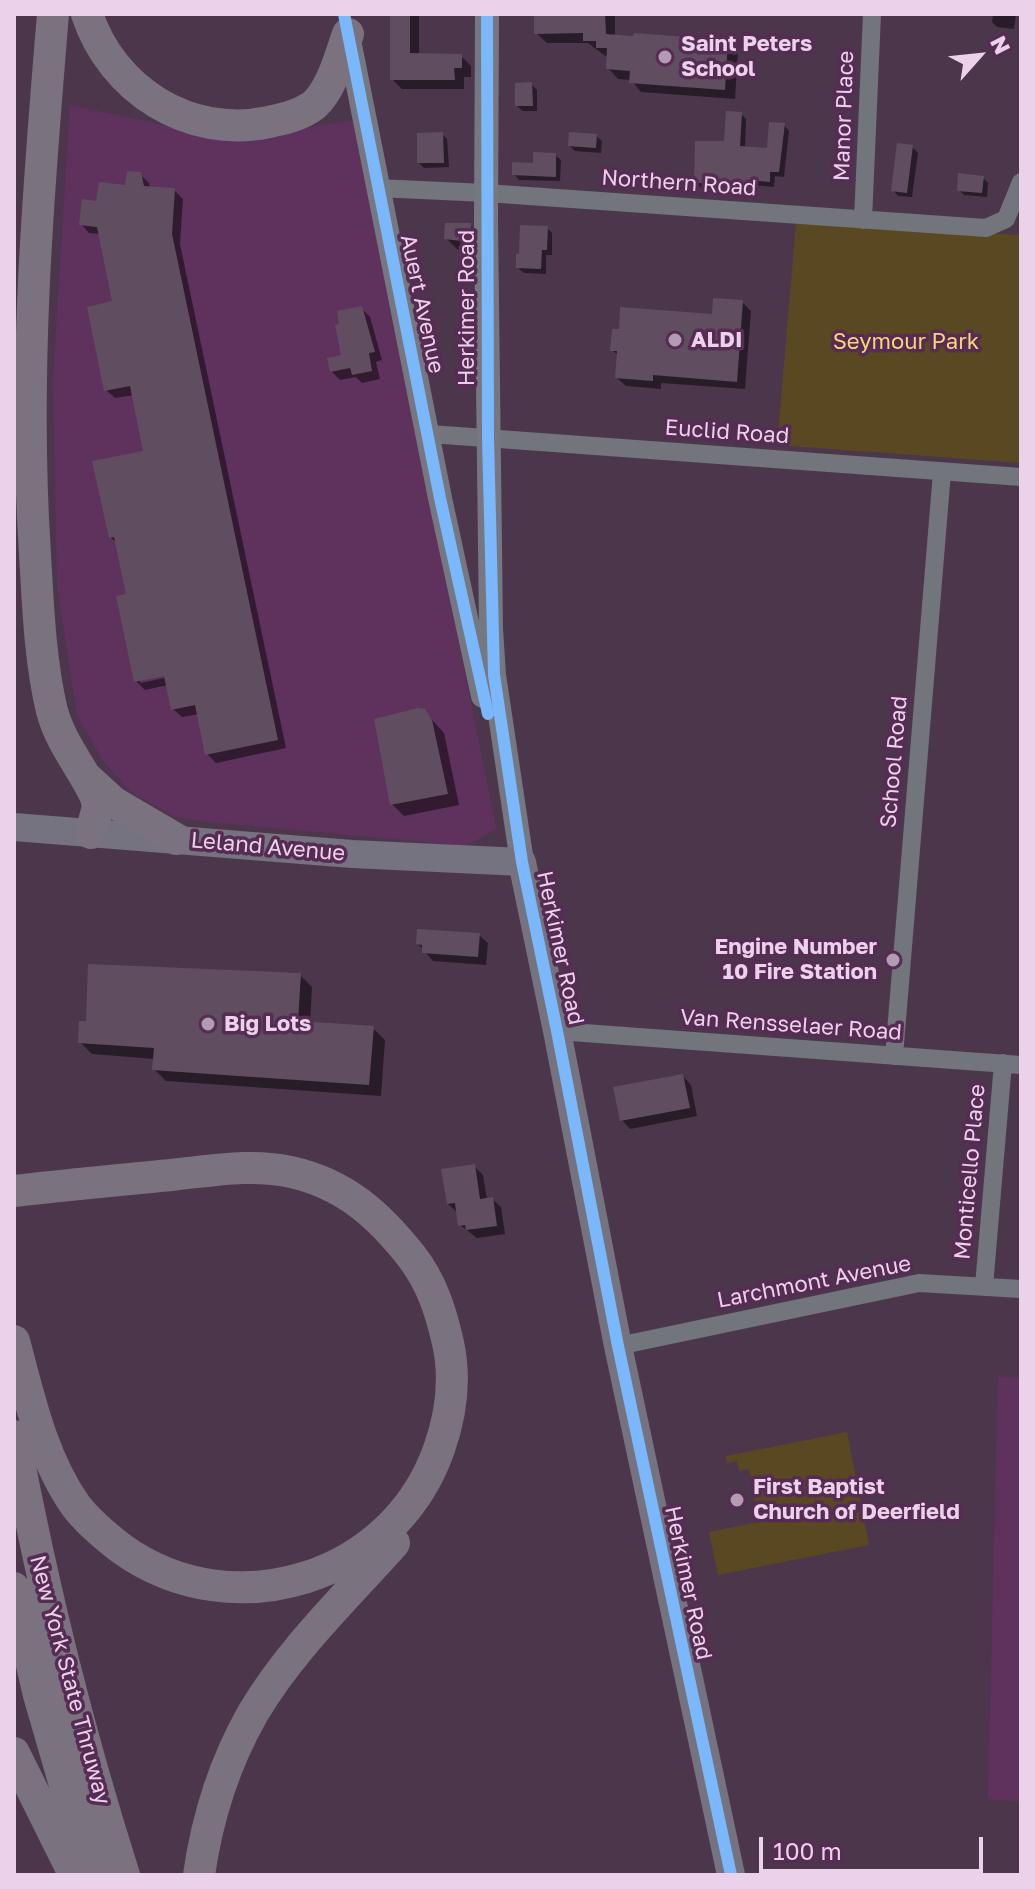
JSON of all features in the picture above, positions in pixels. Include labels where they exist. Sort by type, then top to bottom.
[{"type":"highway","points":[[53,14],[32,353],[31,500],[37,586],[52,710],[66,748],[88,779],[113,802],[176,839]]},
{"type":"highway","points":[[87,14],[112,64],[136,88],[159,105],[192,119],[228,126],[250,126],[291,117],[312,106],[323,94],[348,34]]},
{"type":"highway","points":[[88,779],[98,807],[91,833]]},
{"type":"highway","points":[[14,1191],[53,1181],[243,1156],[279,1159],[325,1172],[385,1209],[407,1232],[449,1300],[461,1337],[464,1394],[456,1437],[445,1469],[416,1517],[290,1661],[253,1712],[226,1769],[215,1802],[199,1875]]},
{"type":"highway","points":[[14,1180],[53,1181],[246,1167],[290,1172],[327,1184],[364,1205],[387,1225],[419,1266],[436,1299],[452,1359],[452,1396],[446,1431],[433,1466],[416,1498],[395,1524],[366,1549],[301,1580],[255,1587],[212,1586],[178,1578],[141,1562],[103,1535],[78,1508],[62,1484],[33,1414],[14,1341]]},
{"type":"highway","name":"New York State Thruway","points":[[14,1436],[35,1548],[68,1682],[124,1875]]},
{"type":"highway","name":"New York State Thruway","points":[[14,1588],[39,1695],[91,1875]]},
{"type":"highway","points":[[14,1753],[75,1875]]},
{"type":"main road","name":"Herkimer Road","points":[[487,14],[488,438],[494,675],[522,862],[618,1346],[731,1875]]},
{"type":"main road","name":"Auert Avenue","points":[[348,34],[469,634],[522,862]]},
{"type":"main road","name":"Leland Avenue","points":[[21,828],[352,854],[522,862]]},
{"type":"street","name":"Manor Place","points":[[863,220],[872,14]]},
{"type":"street","name":"Northern Road","points":[[377,188],[986,228],[1006,219],[1021,182]]},
{"type":"street","name":"Euclid Road","points":[[430,434],[1021,477]]},
{"type":"street","name":"School Road","points":[[894,1056],[942,472]]},
{"type":"street","name":"Van Rensselaer Road","points":[[557,1031],[1012,1064]]},
{"type":"street","name":"Monticello Place","points":[[984,1286],[1012,1064]]},
{"type":"street","name":"Larchmont Avenue","points":[[618,1346],[919,1283],[1021,1289]]},
{"type":"shaded area","points":[[70,105],[233,140],[354,120],[496,828],[466,846],[173,816],[131,792],[103,761],[77,715],[57,586],[53,380]]},
{"type":"shaded area","points":[[998,1376],[1021,1378],[1021,1802],[988,1799]]},
{"type":"green space","name":"Seymour Park","points":[[796,223],[1021,235],[1021,463],[777,445]]},
{"type":"green space","points":[[847,1432],[869,1545],[718,1575],[709,1532],[759,1522],[749,1469],[739,1471],[737,1461],[727,1463],[726,1456]]},
{"type":"building","points":[[390,14],[410,14],[410,53],[462,54],[462,68],[454,68],[455,80],[390,80]]},
{"type":"building","points":[[534,14],[605,14],[606,34],[728,40],[725,90],[629,83],[630,71],[606,69],[607,48],[596,48],[596,41],[583,41],[583,33],[534,34]]},
{"type":"building","points":[[532,82],[533,106],[515,106],[515,83]]},
{"type":"building","points":[[726,111],[742,112],[740,146],[767,148],[769,122],[785,123],[779,172],[770,172],[770,182],[694,183],[695,141],[724,141]]},
{"type":"building","points":[[443,132],[444,163],[417,163],[417,133]]},
{"type":"building","points":[[569,132],[597,134],[596,148],[568,146]]},
{"type":"building","points":[[897,143],[913,145],[907,193],[891,191]]},
{"type":"building","points":[[533,152],[556,153],[556,177],[512,175],[512,162],[533,163]]},
{"type":"building","points":[[127,171],[141,172],[144,186],[175,188],[172,234],[278,740],[205,755],[195,705],[171,710],[164,676],[134,682],[116,596],[126,594],[114,537],[109,538],[92,461],[143,451],[130,386],[104,391],[87,307],[112,301],[97,227],[79,225],[82,199],[96,201],[99,182],[125,185]]},
{"type":"building","points":[[958,173],[984,176],[982,193],[957,191]]},
{"type":"building","points":[[445,223],[471,223],[471,242],[444,239]]},
{"type":"building","points":[[520,225],[548,226],[547,250],[542,250],[541,269],[516,268]]},
{"type":"building","name":"ALDI","points":[[713,298],[743,300],[737,382],[653,375],[653,381],[615,378],[617,351],[610,351],[612,329],[619,329],[620,307],[712,314]]},
{"type":"building","points":[[362,306],[375,352],[369,353],[372,371],[352,375],[350,368],[330,372],[327,358],[341,355],[335,325],[339,324],[337,311]]},
{"type":"building","points":[[425,709],[432,720],[448,794],[390,805],[374,719]]},
{"type":"building","points":[[417,929],[480,933],[478,957],[422,953],[422,945],[416,944]]},
{"type":"building","name":"Big Lots","points":[[88,964],[301,973],[298,1021],[374,1026],[369,1085],[152,1070],[154,1048],[78,1043],[79,1021],[86,1021]]},
{"type":"building","points":[[683,1074],[690,1108],[620,1121],[613,1087]]},
{"type":"building","points":[[475,1164],[480,1199],[493,1197],[497,1226],[466,1230],[465,1225],[458,1226],[455,1203],[447,1204],[441,1169]]},
{"type":"cycle path","points":[[344,14],[440,498],[488,714]]},
{"type":"cycle path","points":[[487,14],[488,438],[494,675],[522,862],[618,1346],[731,1875]]},
{"type":"place","name":"Saint Peters School","points":[[665,57]]},
{"type":"place","name":"ALDI","points":[[675,340]]},
{"type":"place","name":"Engine Number 10 Fire Station","points":[[893,960]]},
{"type":"place","name":"Big Lots","points":[[208,1024]]},
{"type":"place","name":"First Baptist Church of Deerfield","points":[[737,1500]]}]
